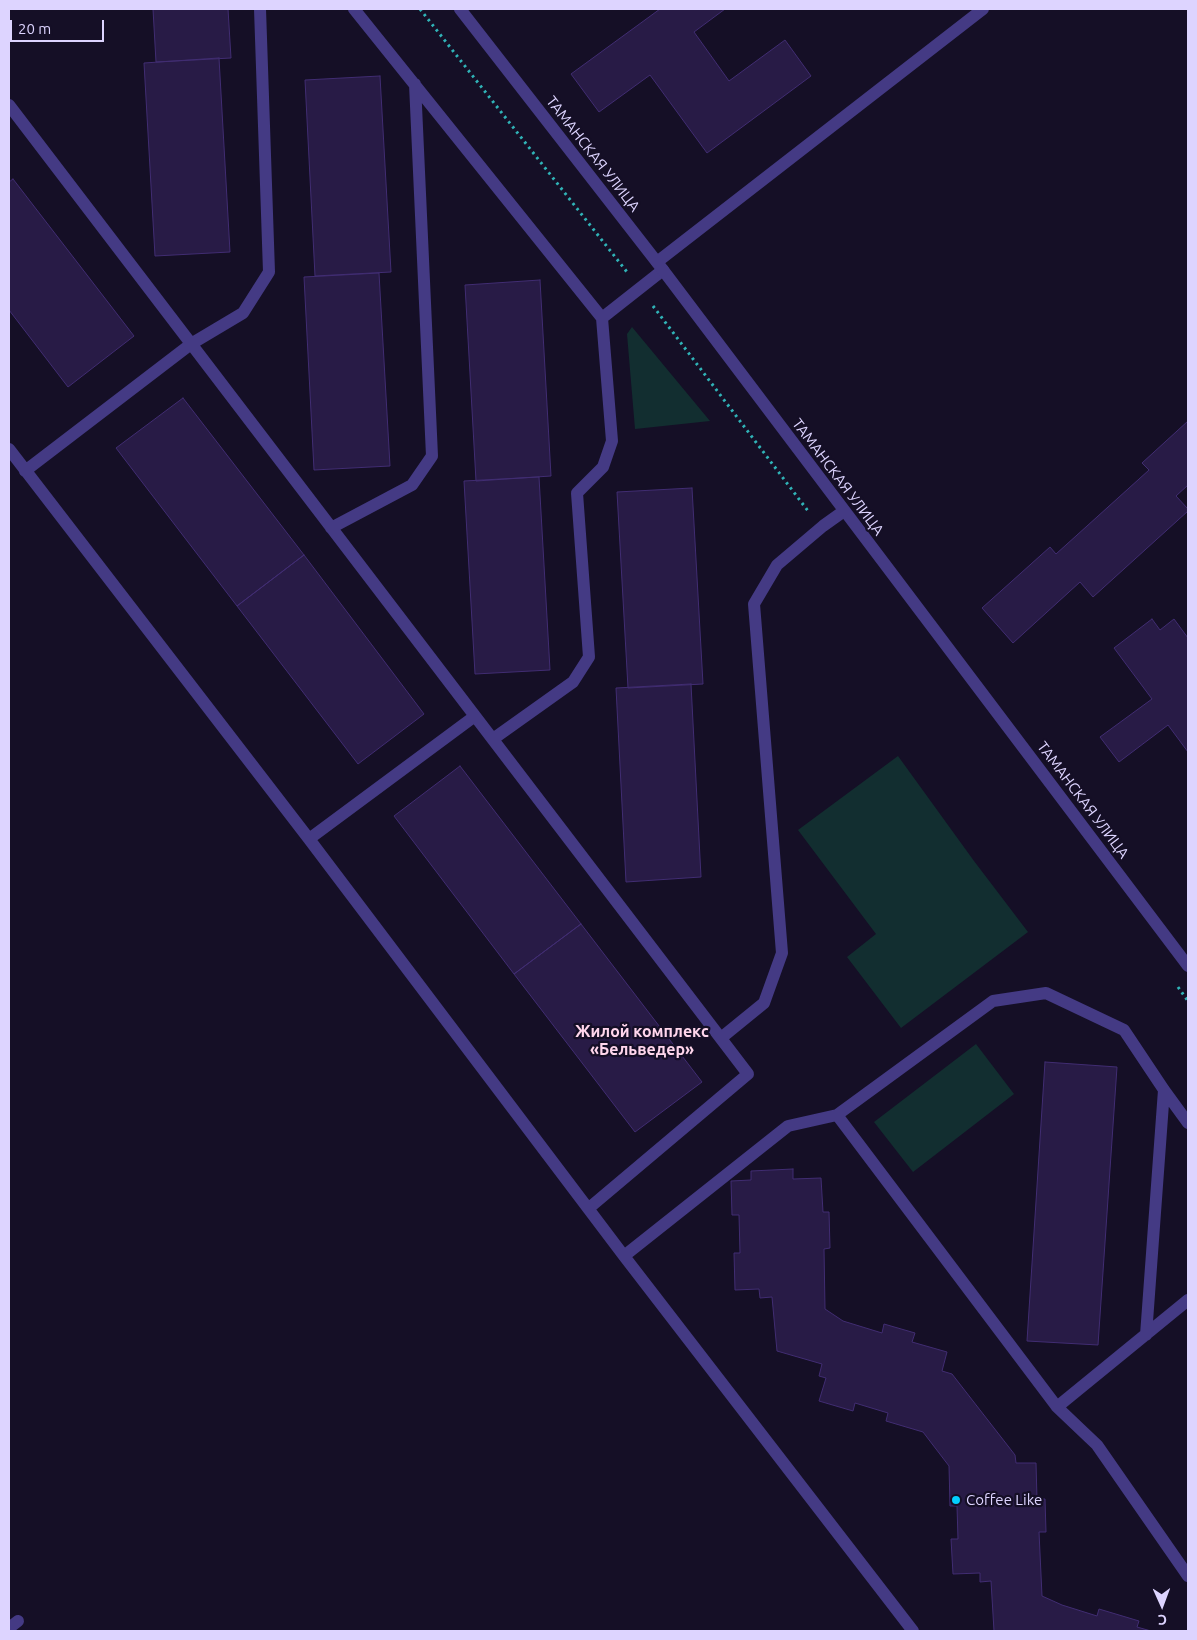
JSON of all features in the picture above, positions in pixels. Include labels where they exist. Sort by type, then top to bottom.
[{"type":"street","points":[[25,471],[191,344],[244,313],[269,272],[260,9]]},
{"type":"street","points":[[354,9],[602,318],[612,441],[603,467],[578,493],[589,657],[573,682],[493,739]]},
{"type":"street","name":"ТАМАНСКАЯ УЛИЦА","points":[[460,9],[660,266],[1187,964]]},
{"type":"street","points":[[602,318],[640,288],[660,266],[983,9]]},
{"type":"street","points":[[331,528],[412,485],[432,456],[415,84]]},
{"type":"street","points":[[9,105],[748,1074],[589,1208]]},
{"type":"street","points":[[9,449],[309,839],[624,1256],[913,1631]]},
{"type":"street","points":[[720,1038],[764,1003],[782,953],[754,604],[777,565],[844,511]]},
{"type":"street","points":[[309,839],[474,716]]},
{"type":"street","points":[[624,1256],[788,1126],[837,1115],[993,1001],[1046,994],[1124,1030],[1188,1123]]},
{"type":"street","points":[[1146,1335],[1164,1090]]},
{"type":"street","points":[[837,1115],[1057,1407],[1097,1445],[1188,1576]]},
{"type":"street","points":[[1057,1407],[1188,1300]]},
{"type":"path","points":[[420,9],[640,288],[808,512],[823,526]]},
{"type":"path","points":[[1176,984],[1188,1000]]},
{"type":"green space","points":[[632,327],[710,421],[635,429],[627,334]]},
{"type":"green space","points":[[898,756],[1028,932],[901,1028],[847,957],[876,934],[798,830]]},
{"type":"green space","points":[[976,1044],[1014,1094],[913,1172],[874,1122]]},
{"type":"building","points":[[153,9],[228,9],[231,58],[156,62]]},
{"type":"building","points":[[660,9],[725,9],[694,32],[729,81],[785,40],[811,76],[707,153],[650,75],[599,112],[571,74]]},
{"type":"building","points":[[219,58],[230,252],[155,256],[144,63]]},
{"type":"building","points":[[380,76],[391,272],[315,276],[305,80]]},
{"type":"building","points":[[13,179],[134,336],[68,387],[9,310],[9,182]]},
{"type":"building","points":[[379,273],[390,466],[314,470],[304,277]]},
{"type":"building","points":[[540,280],[551,476],[476,481],[465,285]]},
{"type":"building","points":[[183,398],[304,555],[237,606],[116,448]]},
{"type":"building","points":[[1188,421],[1188,485],[1176,496],[1188,511],[1093,597],[1080,582],[1013,643],[982,608],[1050,547],[1056,554],[1149,470],[1142,463]]},
{"type":"building","points":[[539,477],[550,670],[475,674],[464,481]]},
{"type":"building","points":[[692,488],[703,684],[628,688],[617,492]]},
{"type":"building","points":[[304,555],[424,714],[358,764],[237,606]]},
{"type":"building","points":[[1152,619],[1160,630],[1174,619],[1188,638],[1188,752],[1168,725],[1119,762],[1100,737],[1152,699],[1114,648]]},
{"type":"building","points":[[691,684],[701,877],[626,882],[616,688]]},
{"type":"building","points":[[460,766],[581,924],[514,974],[394,816]]},
{"type":"building","points":[[581,924],[702,1082],[635,1132],[514,974]]},
{"type":"building","points":[[1045,1062],[1117,1067],[1098,1345],[1027,1341]]},
{"type":"building","points":[[793,1169],[793,1179],[821,1178],[823,1212],[829,1212],[830,1248],[824,1249],[825,1309],[843,1321],[882,1333],[884,1324],[915,1333],[912,1342],[947,1352],[942,1371],[952,1374],[1015,1455],[1016,1463],[1036,1463],[1037,1499],[1045,1499],[1046,1532],[1039,1532],[1042,1596],[1062,1605],[1097,1616],[1099,1609],[1139,1621],[1137,1627],[1151,1631],[994,1631],[991,1581],[980,1582],[980,1573],[953,1574],[951,1539],[958,1539],[957,1506],[950,1506],[949,1466],[923,1432],[886,1421],[888,1413],[855,1403],[853,1411],[819,1401],[826,1378],[819,1376],[822,1364],[777,1351],[772,1297],[760,1298],[759,1289],[735,1290],[734,1253],[740,1253],[739,1215],[732,1215],[731,1181],[751,1180],[751,1171]]},
{"type":"place","name":"Coffee Like","points":[[956,1500]]},
{"type":"district","name":"Жилой комплекс «Бельведер»","points":[[642,1041]]}]
